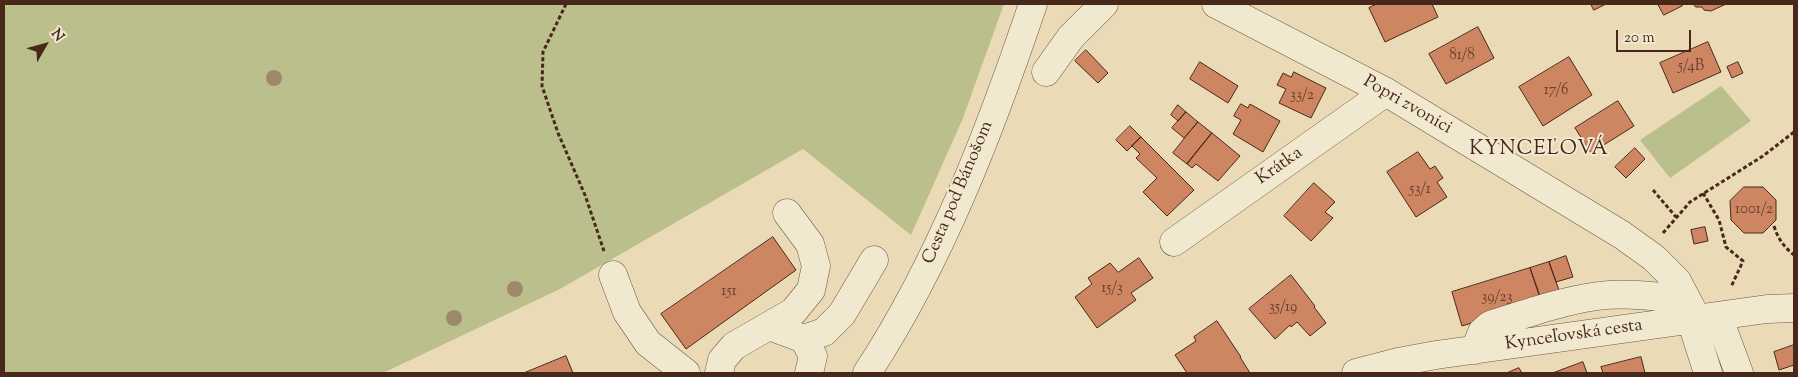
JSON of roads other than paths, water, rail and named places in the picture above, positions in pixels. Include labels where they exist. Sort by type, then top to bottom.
[{"type":"street","name":"Cesta pod Bánošom","points":[[867,373],[923,278],[953,212],[1007,78],[1033,4]]},
{"type":"street","points":[[1046,72],[1071,37],[1104,4]]},
{"type":"street","name":"Popri zvonici","points":[[1216,4],[1386,92],[1622,235],[1649,254],[1676,282],[1698,313]]},
{"type":"street","name":"Krátka","points":[[1174,242],[1386,92]]},
{"type":"street","points":[[720,373],[722,360],[734,346],[793,312],[811,290],[816,266],[810,244],[787,213]]},
{"type":"street","points":[[769,326],[804,339],[824,332],[842,314],[874,260]]},
{"type":"street","points":[[613,275],[627,312],[648,344],[671,370]]},
{"type":"street","points":[[1475,350],[1482,332],[1490,325],[1568,301],[1600,296],[1627,295],[1698,313],[1739,373]]},
{"type":"street","name":"Kynceľovská cesta","points":[[1356,373],[1398,362],[1698,313],[1794,308]]},
{"type":"street","points":[[1698,313],[1708,373]]},
{"type":"street","points":[[804,339],[813,356],[808,373]]},
{"type":"district","name":"KYNCEĽOVÁ","points":[[1539,151]]}]
